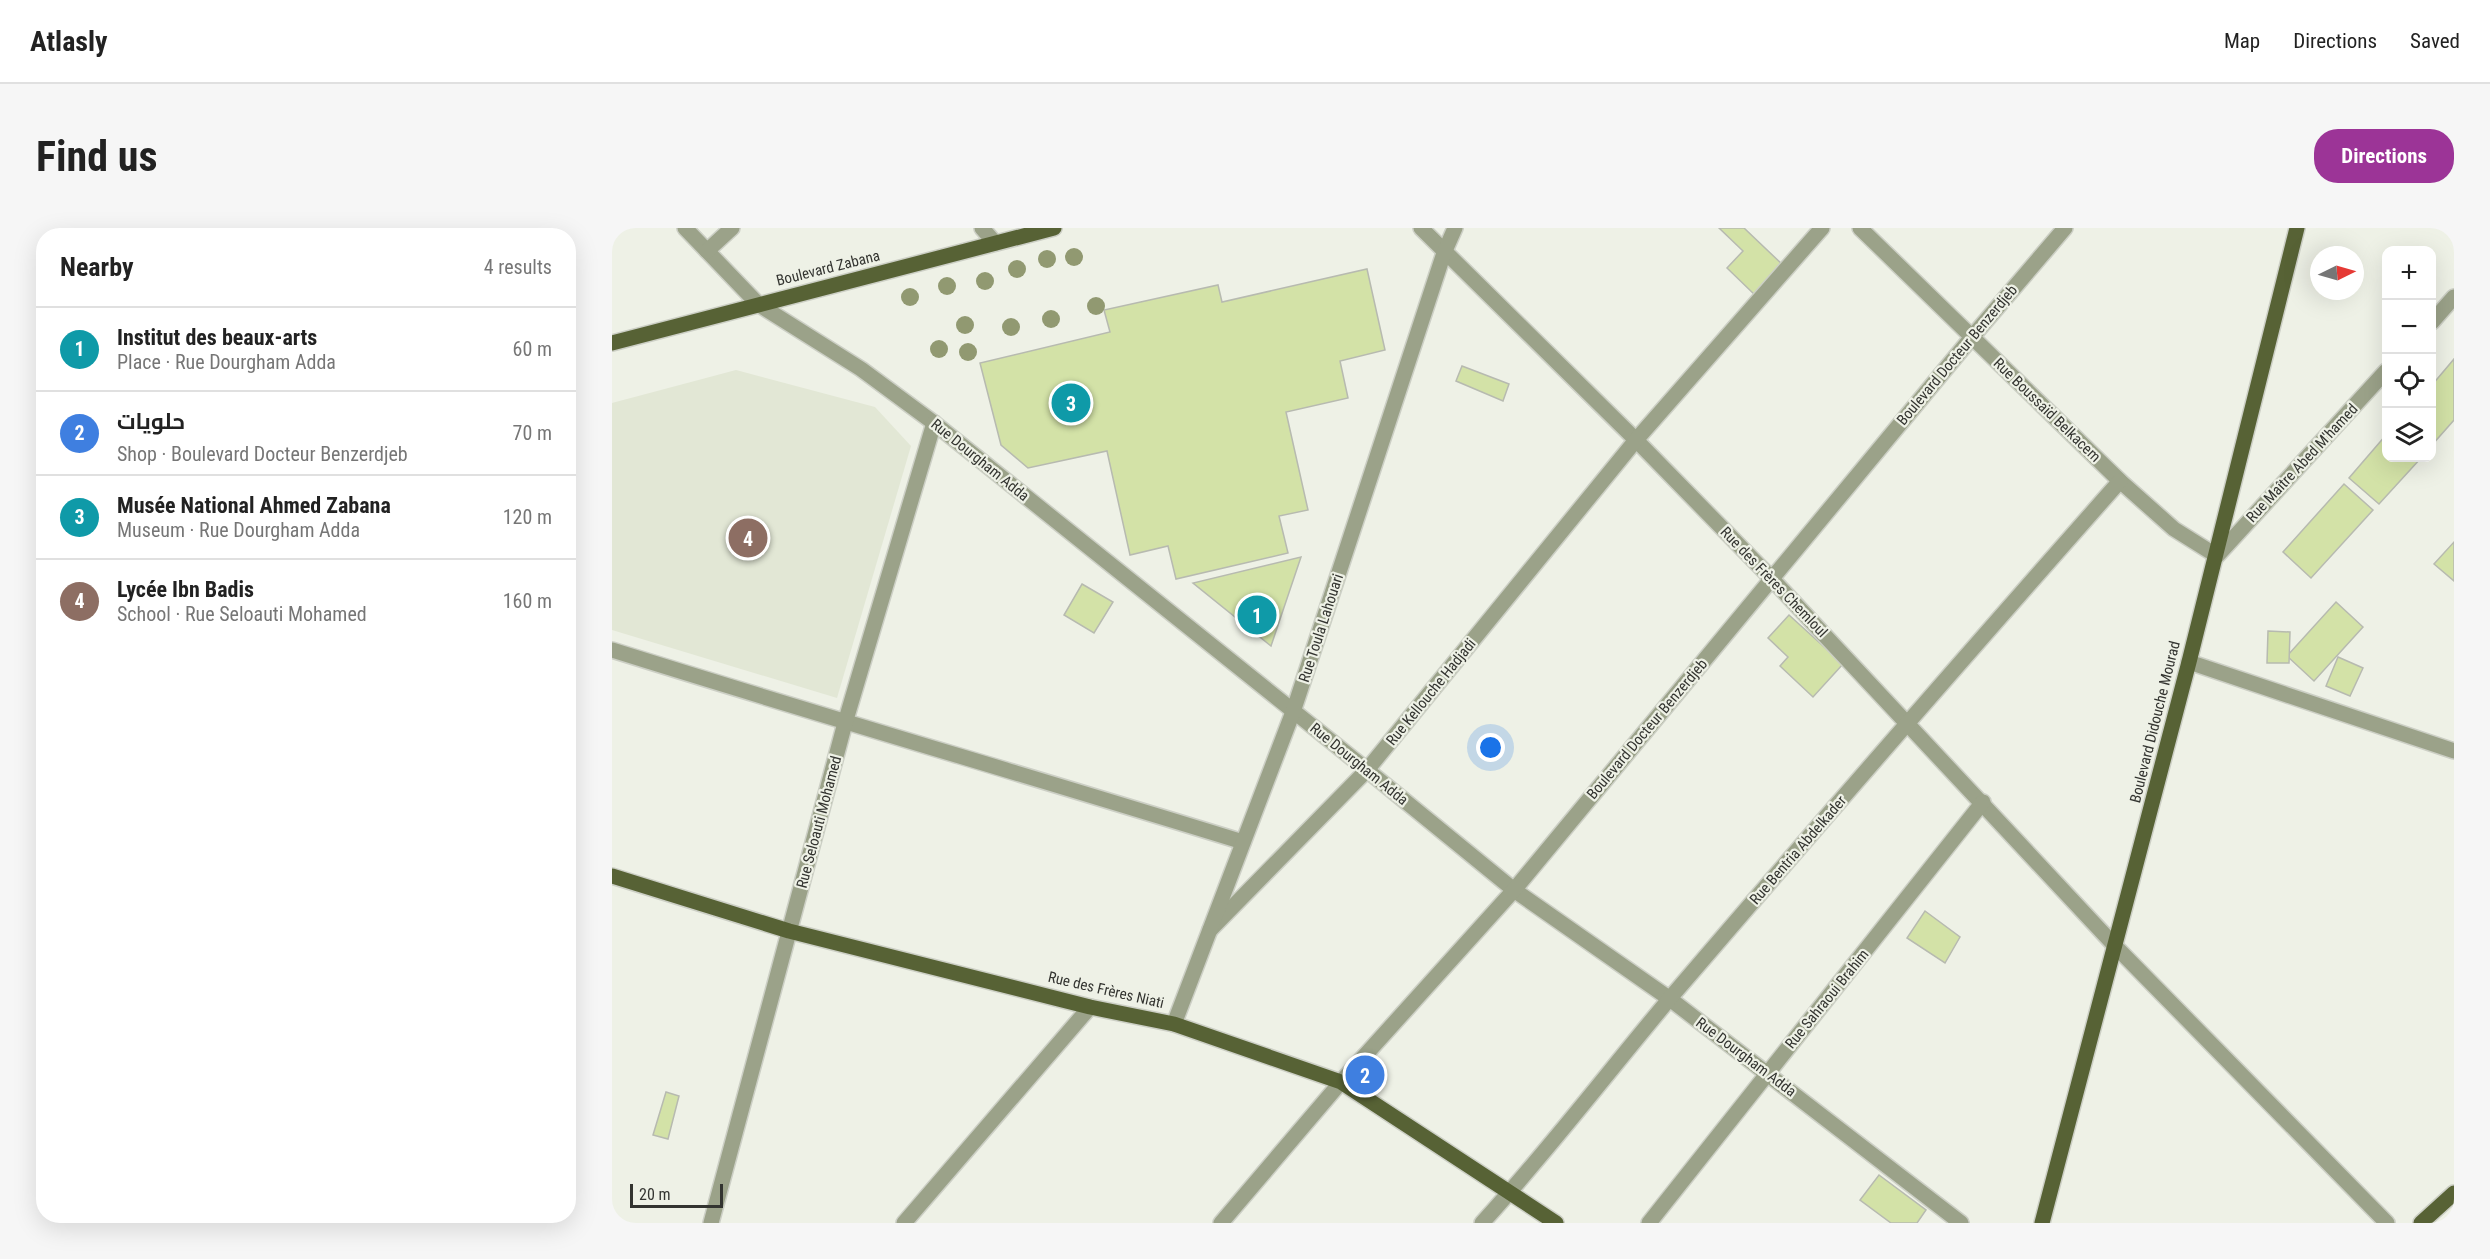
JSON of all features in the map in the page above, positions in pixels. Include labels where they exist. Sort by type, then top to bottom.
[{"type":"main road","name":"Boulevard Zabana","points":[[612,344],[1054,228]]},
{"type":"main road","name":"Boulevard Didouche Mourad","points":[[2042,1223],[2217,556],[2297,228]]},
{"type":"main road","name":"Rue des Frères Niati","points":[[612,876],[789,931],[1090,1006],[1174,1024],[1341,1082],[1556,1223]]},
{"type":"main road","points":[[2421,1223],[2454,1193]]},
{"type":"street","name":"Rue Dourgham Adda","points":[[685,228],[758,304],[861,369],[934,423],[1514,890],[1670,999],[1961,1223]]},
{"type":"street","points":[[707,251],[732,228]]},
{"type":"street","points":[[982,228],[995,243]]},
{"type":"street","name":"Rue des Frères Chemloul","points":[[1421,228],[1636,440],[1772,579],[1983,802],[2116,947],[2387,1223]]},
{"type":"street","name":"Rue Toula Lahouari","points":[[1174,1024],[1293,712],[1444,253],[1455,228]]},
{"type":"street","name":"Rue Kellouche Hadjadi","points":[[1210,930],[1367,770],[1636,440],[1822,228]]},
{"type":"street","name":"Rue Boussaïd Belkacem","points":[[1860,228],[2120,481],[2174,529],[2217,556]]},
{"type":"street","name":"Boulevard Docteur Benzerdjeb","points":[[1221,1223],[1341,1082],[1514,890],[2065,228]]},
{"type":"street","points":[[2436,317],[2454,297]]},
{"type":"street","name":"Rue Maître Abed M'hamed","points":[[2217,556],[2382,375]]},
{"type":"street","name":"Rue Seloauti Mohamed","points":[[711,1223],[845,723],[934,423]]},
{"type":"street","name":"Rue Bentria Abdelkader","points":[[1482,1223],[1670,999],[1907,723],[2120,481]]},
{"type":"street","points":[[612,650],[845,723],[1011,770],[1243,843]]},
{"type":"street","points":[[2189,662],[2454,751]]},
{"type":"street","name":"Rue Sahraoui Brahim","points":[[1649,1223],[1983,802]]},
{"type":"street","points":[[904,1223],[1090,1006]]},
{"type":"shaded area","points":[[736,370],[875,407],[911,446],[837,698],[612,630],[612,403]]},
{"type":"building","points":[[1719,228],[1744,228],[1786,268],[1757,297],[1727,268],[1743,251]]},
{"type":"building","points":[[1367,269],[1385,350],[1340,361],[1348,398],[1286,412],[1308,510],[1279,516],[1288,553],[1176,579],[1168,546],[1130,555],[1107,451],[1028,468],[1001,445],[980,363],[1110,332],[1104,310],[1218,285],[1222,302]]},
{"type":"building","points":[[2454,359],[2454,420],[2436,440],[2436,408],[2436,380]]},
{"type":"building","points":[[1462,366],[1509,384],[1503,401],[1456,381]]},
{"type":"building","points":[[2382,440],[2382,462],[2417,462],[2379,504],[2349,478]]},
{"type":"building","points":[[2344,484],[2373,510],[2311,578],[2283,552]]},
{"type":"building","points":[[2454,542],[2454,581],[2434,564]]},
{"type":"building","points":[[1301,557],[1271,646],[1193,583]]},
{"type":"building","points":[[1082,584],[1113,602],[1094,633],[1064,615]]},
{"type":"building","points":[[2336,602],[2363,627],[2314,681],[2287,656]]},
{"type":"building","points":[[1789,615],[1843,664],[1813,697],[1780,666],[1788,657],[1768,638]]},
{"type":"building","points":[[2268,631],[2290,632],[2289,663],[2267,663]]},
{"type":"building","points":[[2338,657],[2363,668],[2350,696],[2326,686]]},
{"type":"building","points":[[1925,911],[1960,937],[1945,963],[1907,938]]},
{"type":"building","points":[[666,1092],[679,1096],[668,1139],[653,1135]]},
{"type":"building","points":[[1879,1175],[1926,1210],[1917,1223],[1891,1223],[1860,1200]]},
{"type":"place","name":"Musée National Ahmed Zabana","points":[[1071,403]]},
{"type":"place","name":"Lycée Ibn Badis","points":[[748,538]]},
{"type":"place","name":"Institut des beaux-arts","points":[[1257,615]]},
{"type":"place","name":"حلويات","points":[[1365,1075]]}]
